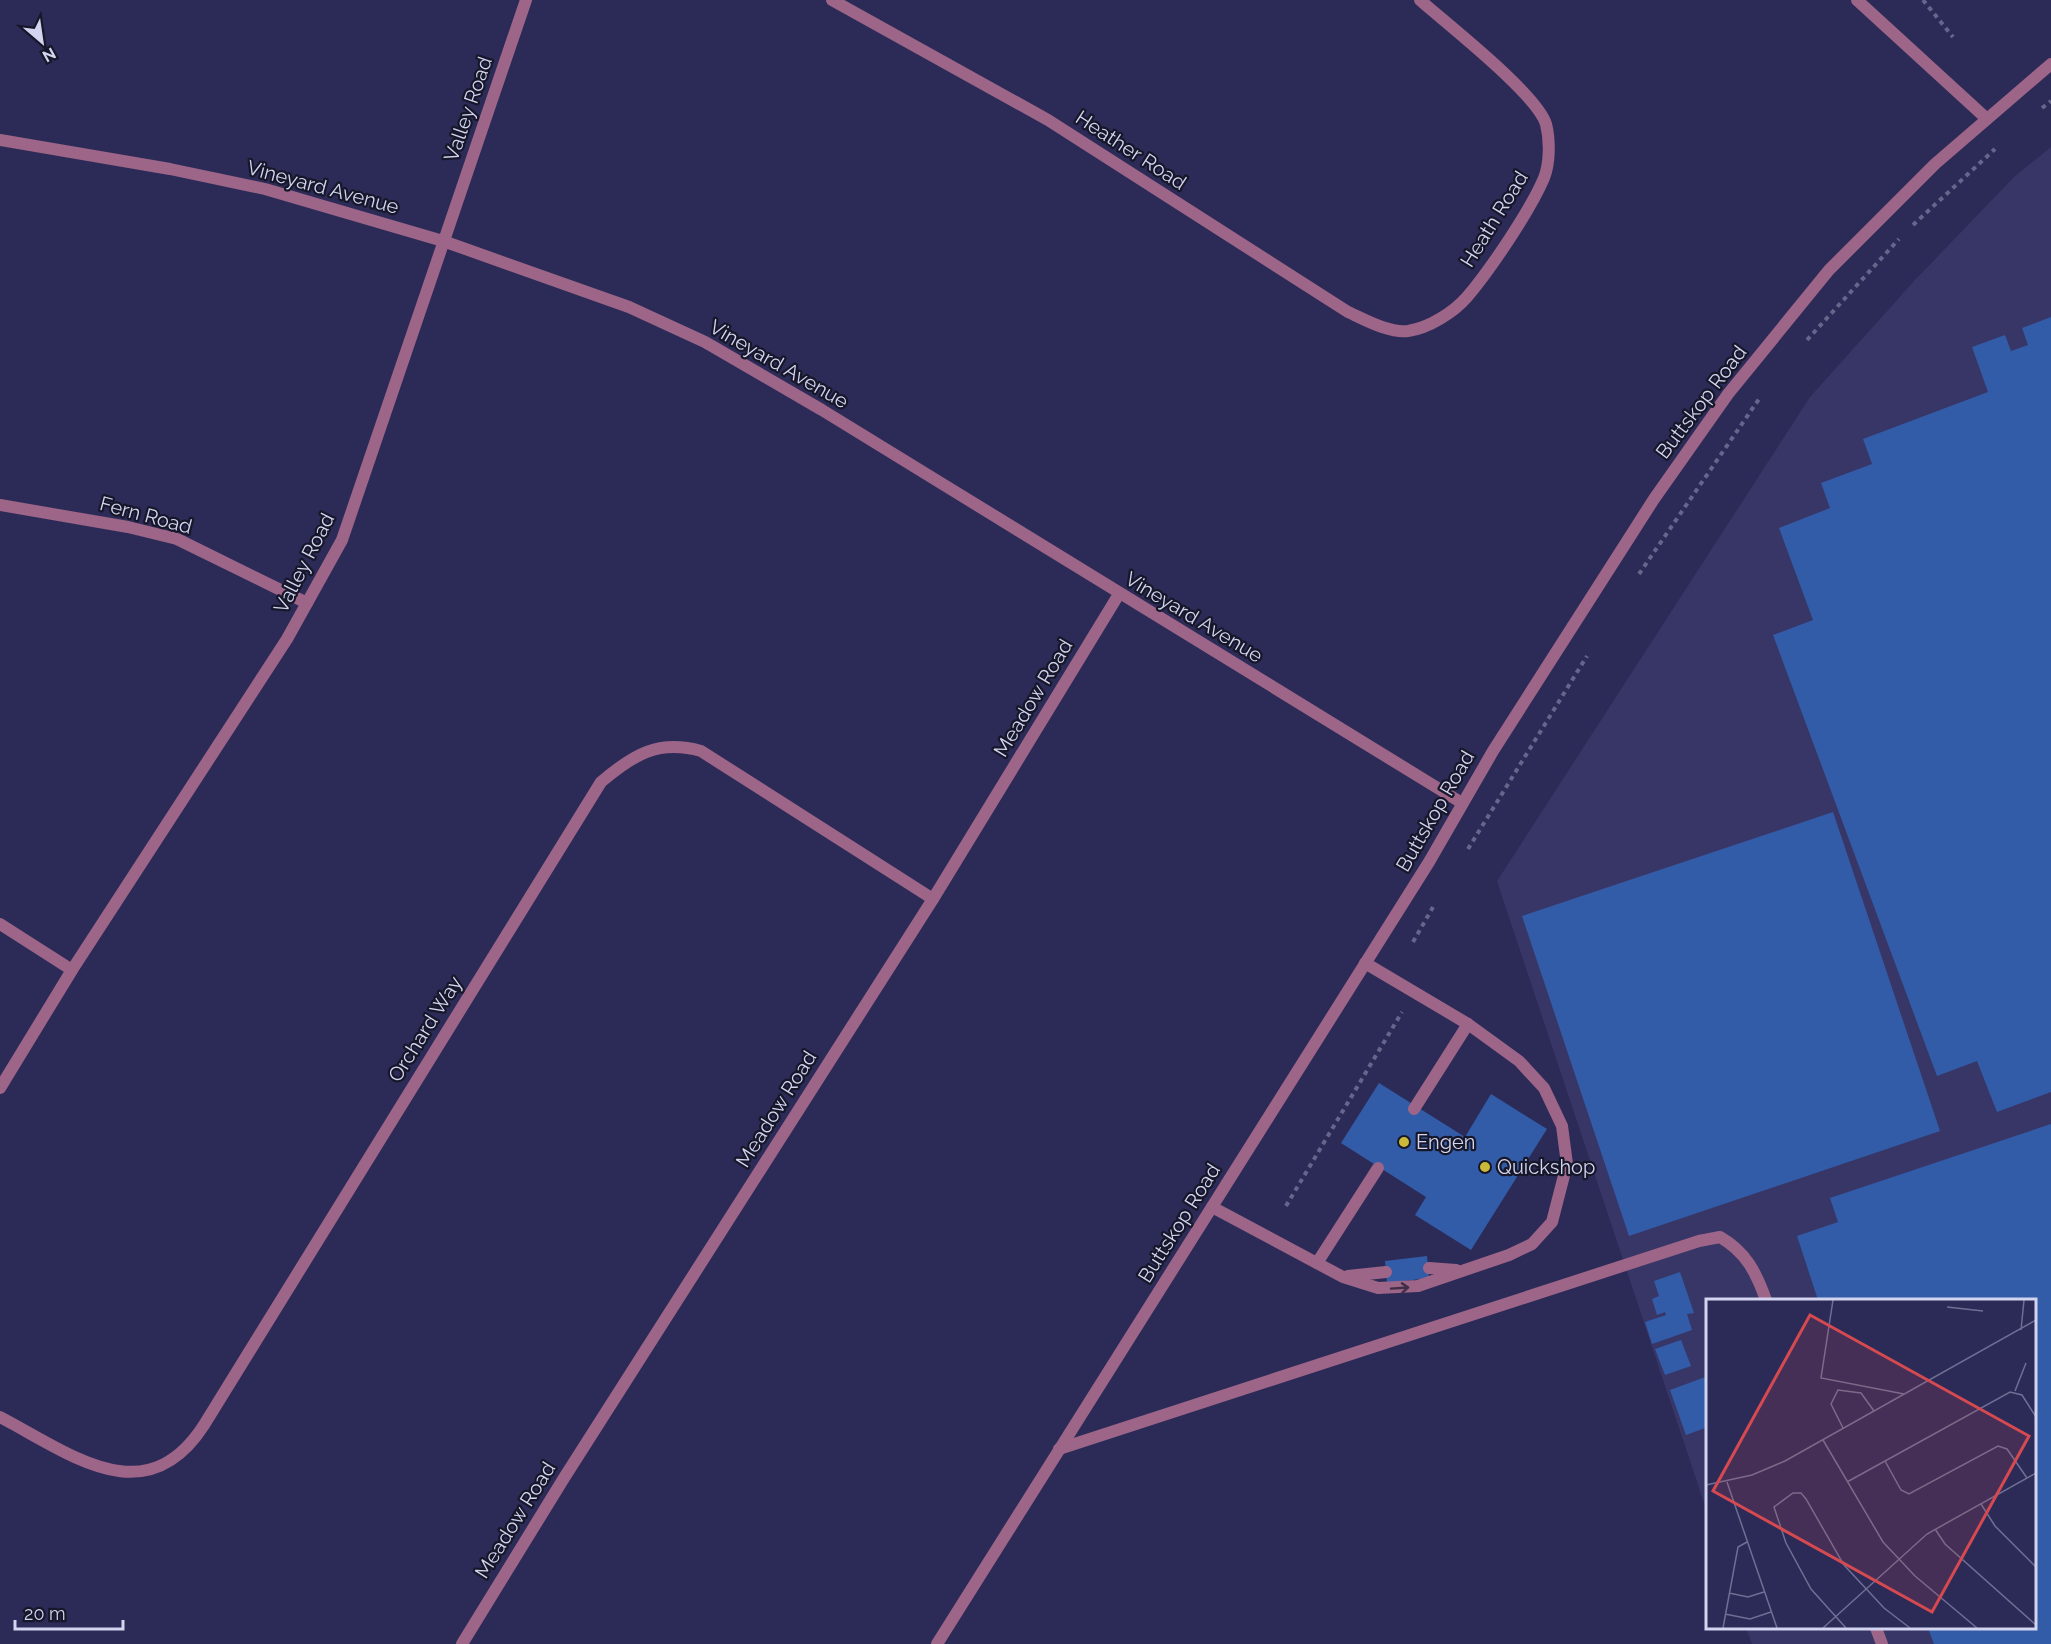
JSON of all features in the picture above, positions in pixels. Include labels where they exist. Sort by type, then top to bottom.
[{"type":"street","name":"Valley Road","points":[[0,1088],[72,970],[287,639],[342,540],[526,0]]},
{"type":"street","name":"Heather Road","points":[[832,0],[1048,120],[1348,312],[1383,327],[1408,331]]},
{"type":"street","name":"Heath Road","points":[[1408,331],[1445,315],[1466,298],[1522,218],[1544,177],[1549,144],[1545,122],[1520,88],[1420,0]]},
{"type":"street","points":[[1857,0],[1987,119]]},
{"type":"street","name":"Buttskop Road","points":[[937,1644],[1654,499],[1728,394],[1829,270],[1935,164],[2051,64]]},
{"type":"street","name":"Vineyard Avenue","points":[[0,140],[170,169],[265,189],[443,241],[628,307],[705,342],[822,410],[1462,803]]},
{"type":"street","name":"Fern Road","points":[[0,505],[128,527],[177,539],[308,603]]},
{"type":"street","name":"Meadow Road","points":[[462,1644],[564,1478],[933,899],[1119,594]]},
{"type":"street","name":"Orchard Way","points":[[0,1417],[82,1460],[117,1472],[153,1470],[182,1453],[204,1425],[601,782],[629,758],[654,749],[680,745],[701,751],[933,899]]},
{"type":"street","points":[[0,924],[72,970]]},
{"type":"street","points":[[1212,1207],[1343,1277],[1378,1288],[1398,1289],[1418,1286],[1509,1255],[1532,1244],[1552,1222],[1567,1164],[1562,1126],[1544,1088],[1519,1061],[1468,1024],[1365,963]]},
{"type":"street","points":[[1414,1109],[1468,1024]]},
{"type":"street","points":[[1317,1263],[1378,1168]]},
{"type":"street","points":[[1059,1449],[1720,1237],[1737,1247],[1751,1267],[1766,1299]]},
{"type":"street","points":[[1429,1268],[1464,1271]]},
{"type":"street","points":[[1343,1277],[1386,1272]]},
{"type":"street","points":[[1876,1629],[1882,1644]]},
{"type":"path","points":[[1923,0],[1953,37]]},
{"type":"path","points":[[2034,115],[2051,101]]},
{"type":"path","points":[[1803,346],[1906,232],[1999,145]]},
{"type":"path","points":[[1633,583],[1766,389]]},
{"type":"path","points":[[1464,856],[1590,649]]},
{"type":"path","points":[[1286,1206],[1402,1012]]},
{"type":"shaded area","points":[[2051,147],[2051,1644],[1752,1644],[1746,1629],[2036,1629],[2036,1299],[1706,1299],[1706,1509],[1497,881],[1810,397],[1915,280],[2014,177]]},
{"type":"building","points":[[2051,317],[2051,1092],[1997,1112],[1977,1061],[1937,1076],[1773,635],[1813,620],[1779,528],[1830,508],[1821,483],[1872,464],[1863,439],[1988,392],[1972,347],[2005,335],[2011,351],[2028,345],[2022,328]]},
{"type":"building","points":[[1833,812],[1940,1131],[1629,1236],[1522,916]]},
{"type":"building","points":[[1379,1083],[1465,1137],[1491,1094],[1547,1129],[1471,1250],[1415,1215],[1426,1197],[1341,1143]]},
{"type":"building","points":[[2051,1124],[2051,1644],[1934,1644],[1928,1629],[2036,1629],[2036,1299],[1818,1299],[1797,1236],[1838,1222],[1830,1198]]},
{"type":"building","points":[[1427,1256],[1429,1278],[1387,1283],[1385,1261]]},
{"type":"building","points":[[1680,1272],[1694,1313],[1687,1314],[1692,1330],[1652,1344],[1645,1322],[1666,1315],[1665,1312],[1657,1315],[1652,1299],[1659,1296],[1654,1281]]},
{"type":"building","points":[[1681,1340],[1691,1366],[1665,1375],[1655,1349]]},
{"type":"building","points":[[1706,1377],[1706,1428],[1686,1435],[1670,1390]]},
{"type":"place","name":"Engen","points":[[1404,1142]]},
{"type":"place","name":"Quickshop","points":[[1485,1167]]}]
